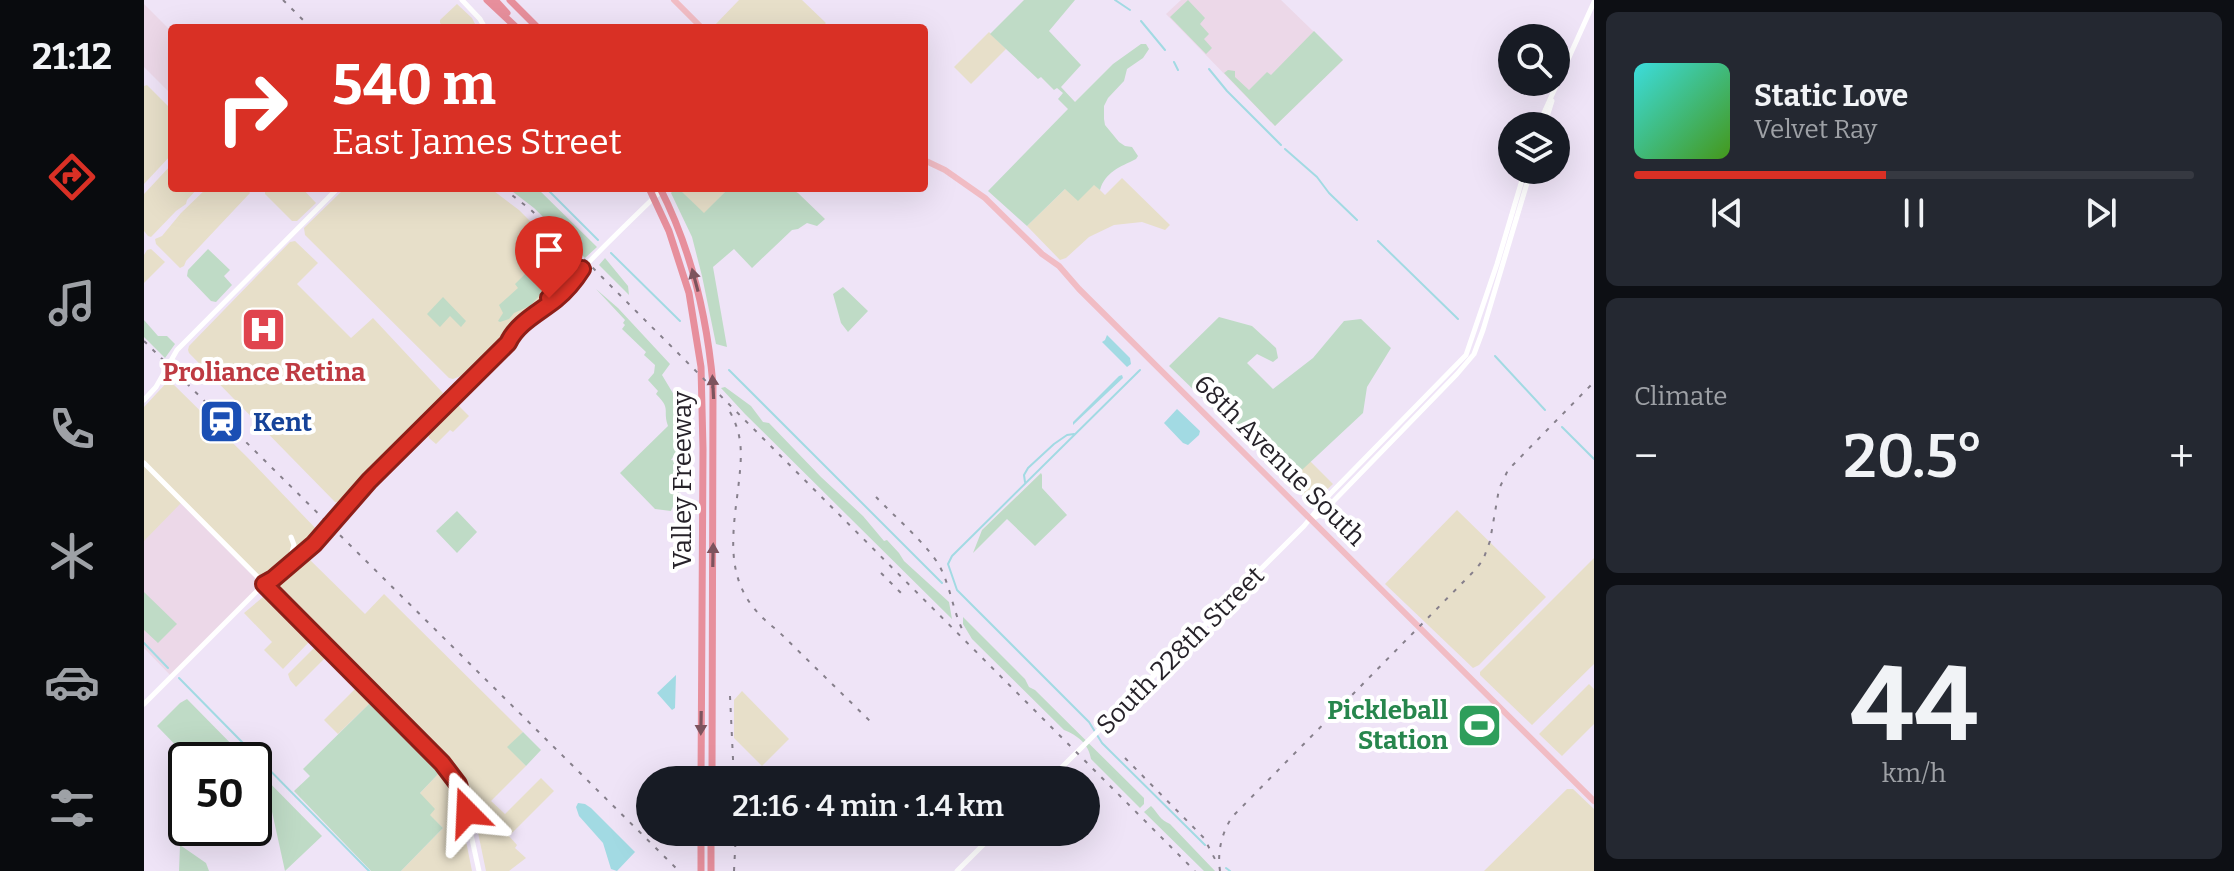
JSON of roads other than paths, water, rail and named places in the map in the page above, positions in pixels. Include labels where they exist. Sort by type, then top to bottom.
[{"type":"highway","points":[[487,0],[513,24]]},
{"type":"highway","points":[[495,0],[519,24]]},
{"type":"highway","points":[[510,0],[534,24]]},
{"type":"highway","name":"Valley Freeway","points":[[651,192],[689,293],[698,345],[703,405],[701,766]]},
{"type":"highway","name":"Valley Freeway","points":[[664,192],[688,251],[704,315],[710,356],[714,418],[712,766]]},
{"type":"highway","points":[[701,846],[701,868]]},
{"type":"highway","points":[[711,846],[711,871]]},
{"type":"main road","points":[[462,0],[483,24]]},
{"type":"main road","points":[[674,0],[698,24]]},
{"type":"main road","points":[[1570,55],[1594,2]]},
{"type":"main road","name":"68th Avenue South","points":[[928,162],[976,191],[1059,266],[1594,801]]},
{"type":"main road","name":"South 228th Street","points":[[1063,766],[1311,519],[1330,494],[1466,355],[1521,184]]},
{"type":"main road","name":"South 228th Street","points":[[1311,519],[1321,514],[1474,354],[1527,184]]},
{"type":"main road","points":[[144,400],[156,387],[177,350],[334,192]]},
{"type":"main road","points":[[144,704],[264,584],[314,544],[337,516],[512,336],[543,306],[557,298],[658,192]]},
{"type":"main road","points":[[264,584],[268,575],[318,532],[399,444],[504,340],[512,336]]},
{"type":"main road","points":[[386,465],[399,444]]},
{"type":"main road","points":[[144,463],[451,773],[465,803],[479,871]]},
{"type":"main road","points":[[290,557],[294,546],[291,537]]},
{"type":"main road","points":[[957,871],[982,846]]},
{"type":"water","points":[[1107,335],[1130,358],[1131,364],[1127,367],[1102,342]]},
{"type":"water","points":[[1122,375],[1123,378],[1073,425],[1073,422]]},
{"type":"water","points":[[1177,409],[1200,431],[1188,445],[1164,423]]},
{"type":"water","points":[[676,675],[675,708],[672,710],[657,693]]},
{"type":"water","points":[[578,803],[591,808],[635,852],[617,871],[611,869],[603,843],[579,816]]},
{"type":"waterway","points":[[1115,0],[1130,10]]},
{"type":"waterway","points":[[1141,21],[1165,50]]},
{"type":"waterway","points":[[1174,62],[1178,70]]},
{"type":"waterway","points":[[1209,69],[1281,145]]},
{"type":"waterway","points":[[1285,149],[1317,177],[1357,220]]},
{"type":"waterway","points":[[550,192],[598,240]]},
{"type":"waterway","points":[[1378,241],[1458,319]]},
{"type":"waterway","points":[[611,253],[680,321]]},
{"type":"waterway","points":[[1495,356],[1545,410]]},
{"type":"waterway","points":[[729,370],[942,583]]},
{"type":"waterway","points":[[1140,370],[952,556],[948,564],[957,590],[1089,722],[1102,743],[1205,845]]},
{"type":"waterway","points":[[1562,427],[1594,459]]},
{"type":"waterway","points":[[1025,482],[1024,475],[1028,468],[1054,444],[1074,434]]},
{"type":"waterway","points":[[144,643],[168,668]]},
{"type":"waterway","points":[[179,678],[369,871]]},
{"type":"waterway","points":[[1226,868],[1230,871]]},
{"type":"railway","points":[[283,0],[307,24]]},
{"type":"railway","points":[[508,192],[588,263],[1195,871]]},
{"type":"railway","points":[[144,341],[679,871]]},
{"type":"railway","points":[[1220,871],[1221,842],[1232,817],[1476,569],[1490,541],[1499,489],[1508,470],[1594,382]]},
{"type":"railway","points":[[730,412],[741,450],[733,550],[740,585],[760,615],[875,726]]},
{"type":"railway","points":[[876,497],[935,558],[964,633]]},
{"type":"railway","points":[[881,573],[903,595]]},
{"type":"railway","points":[[730,696],[733,766]]},
{"type":"railway","points":[[1125,758],[1204,838],[1217,863]]},
{"type":"railway","points":[[734,871],[735,846]]},
{"type":"place","name":"Proliance Retina","points":[[264,329]]},
{"type":"place","name":"Kent","points":[[222,422]]},
{"type":"place","name":"Pickleball Station","points":[[1479,725]]}]
